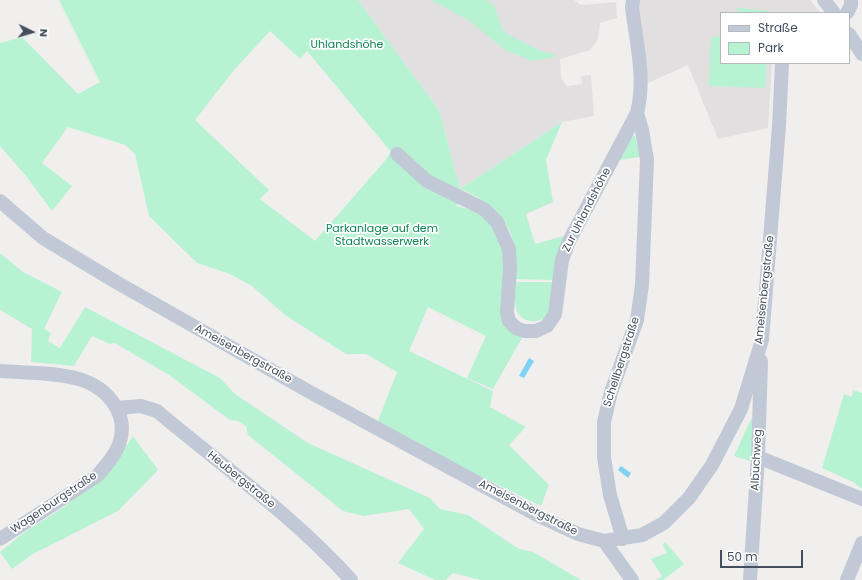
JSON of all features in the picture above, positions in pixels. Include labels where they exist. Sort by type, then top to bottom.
[{"type":"street","name":"Zur Uhlandshöhe","points":[[397,154],[427,181],[484,209],[497,222],[504,232],[510,249],[507,313],[509,320],[516,328],[524,331],[536,331],[547,326],[555,314],[562,260],[569,241],[637,113],[641,98],[642,79],[632,7],[633,0]]},
{"type":"street","points":[[824,0],[833,12]]},
{"type":"street","points":[[848,12],[851,5],[851,0]]},
{"type":"street","points":[[850,36],[862,54]]},
{"type":"street","name":"Ameisenbergstraße","points":[[0,201],[43,238],[202,332],[541,517],[578,534],[604,541],[623,539],[642,535],[664,523],[693,493],[712,465],[741,409],[762,340],[782,64]]},
{"type":"street","name":"Schellbergstraße","points":[[623,539],[610,495],[604,457],[604,422],[611,392],[637,320],[642,285],[647,160],[642,130],[637,113]]},
{"type":"street","name":"Albuchweg","points":[[750,580],[758,457],[762,340]]},
{"type":"street","name":"Wagenburgstraße","points":[[0,371],[78,379],[95,385],[108,395],[117,408],[121,421],[121,434],[117,448],[109,463],[97,476],[0,538]]},
{"type":"street","name":"Heubergstraße","points":[[117,408],[141,406],[157,411],[291,520],[328,554],[351,580]]},
{"type":"street","points":[[758,457],[862,499]]},
{"type":"street","points":[[604,541],[632,580]]},
{"type":"street","points":[[847,580],[862,543]]},
{"type":"shaded area","points":[[358,0],[574,0],[581,5],[616,2],[617,18],[600,23],[598,39],[590,50],[560,59],[561,78],[567,86],[582,84],[581,76],[591,75],[594,116],[562,122],[460,189],[439,110]]},
{"type":"shaded area","points":[[639,0],[810,0],[820,12],[720,12],[720,64],[772,64],[768,128],[718,139],[688,65],[648,83],[637,9]]},
{"type":"green space","points":[[59,0],[358,0],[439,110],[460,189],[460,202],[456,206],[480,212],[495,226],[506,250],[503,306],[523,336],[493,389],[467,378],[486,336],[428,307],[409,351],[493,391],[490,407],[526,427],[509,445],[549,485],[541,506],[454,463],[378,421],[397,372],[366,354],[346,354],[285,315],[252,286],[230,274],[197,263],[149,216],[135,154],[125,145],[68,127],[42,163],[72,186],[52,211],[26,176],[0,146],[0,43],[22,37],[78,94],[100,82]],"holes":[[[270,31],[300,59],[307,51],[391,152],[315,241],[260,199],[269,190],[195,120],[234,70]]]},
{"type":"green space","points":[[431,0],[486,0],[493,4],[504,32],[540,51],[554,54],[556,57],[532,61],[505,50],[468,20]]},
{"type":"green space","points":[[737,8],[769,11],[769,12],[738,12]]},
{"type":"green space","points":[[720,36],[720,64],[767,64],[765,88],[709,86],[711,37]]},
{"type":"green space","points":[[562,122],[546,160],[553,202],[526,214],[535,244],[564,236],[553,280],[516,279],[515,248],[506,223],[488,204],[460,189]]},
{"type":"green space","points":[[632,136],[635,136],[640,157],[619,160]]},
{"type":"green space","points":[[0,253],[23,272],[62,292],[44,329],[51,333],[48,341],[60,348],[85,307],[220,378],[235,394],[308,443],[430,498],[440,509],[468,515],[519,549],[533,552],[581,580],[481,580],[453,573],[446,580],[435,580],[398,563],[424,529],[409,509],[363,516],[343,511],[248,435],[246,426],[238,421],[230,420],[169,375],[115,343],[110,344],[92,336],[74,366],[31,362],[32,329],[0,310]]},
{"type":"green space","points":[[516,282],[553,282],[548,316],[544,319],[530,321],[520,316],[517,311],[515,300]]},
{"type":"green space","points":[[853,390],[862,393],[862,489],[853,482],[822,468],[844,394],[852,397]]},
{"type":"green space","points":[[753,418],[753,462],[734,456],[751,419]]},
{"type":"green space","points":[[133,436],[158,470],[118,511],[33,554],[12,569],[0,552],[26,531],[58,511],[105,476]]},
{"type":"green space","points":[[665,542],[684,564],[663,580],[656,580],[662,576],[651,559],[667,553],[663,545]]},
{"type":"water","points":[[529,358],[534,361],[524,378],[519,376]]},
{"type":"water","points":[[621,466],[631,473],[628,478],[618,470]]},
{"type":"park label","name":"Uhlandshöhe","points":[[347,45]]},
{"type":"park label","name":"Parkanlage auf dem Stadtwasserwerk","points":[[382,235]]}]
